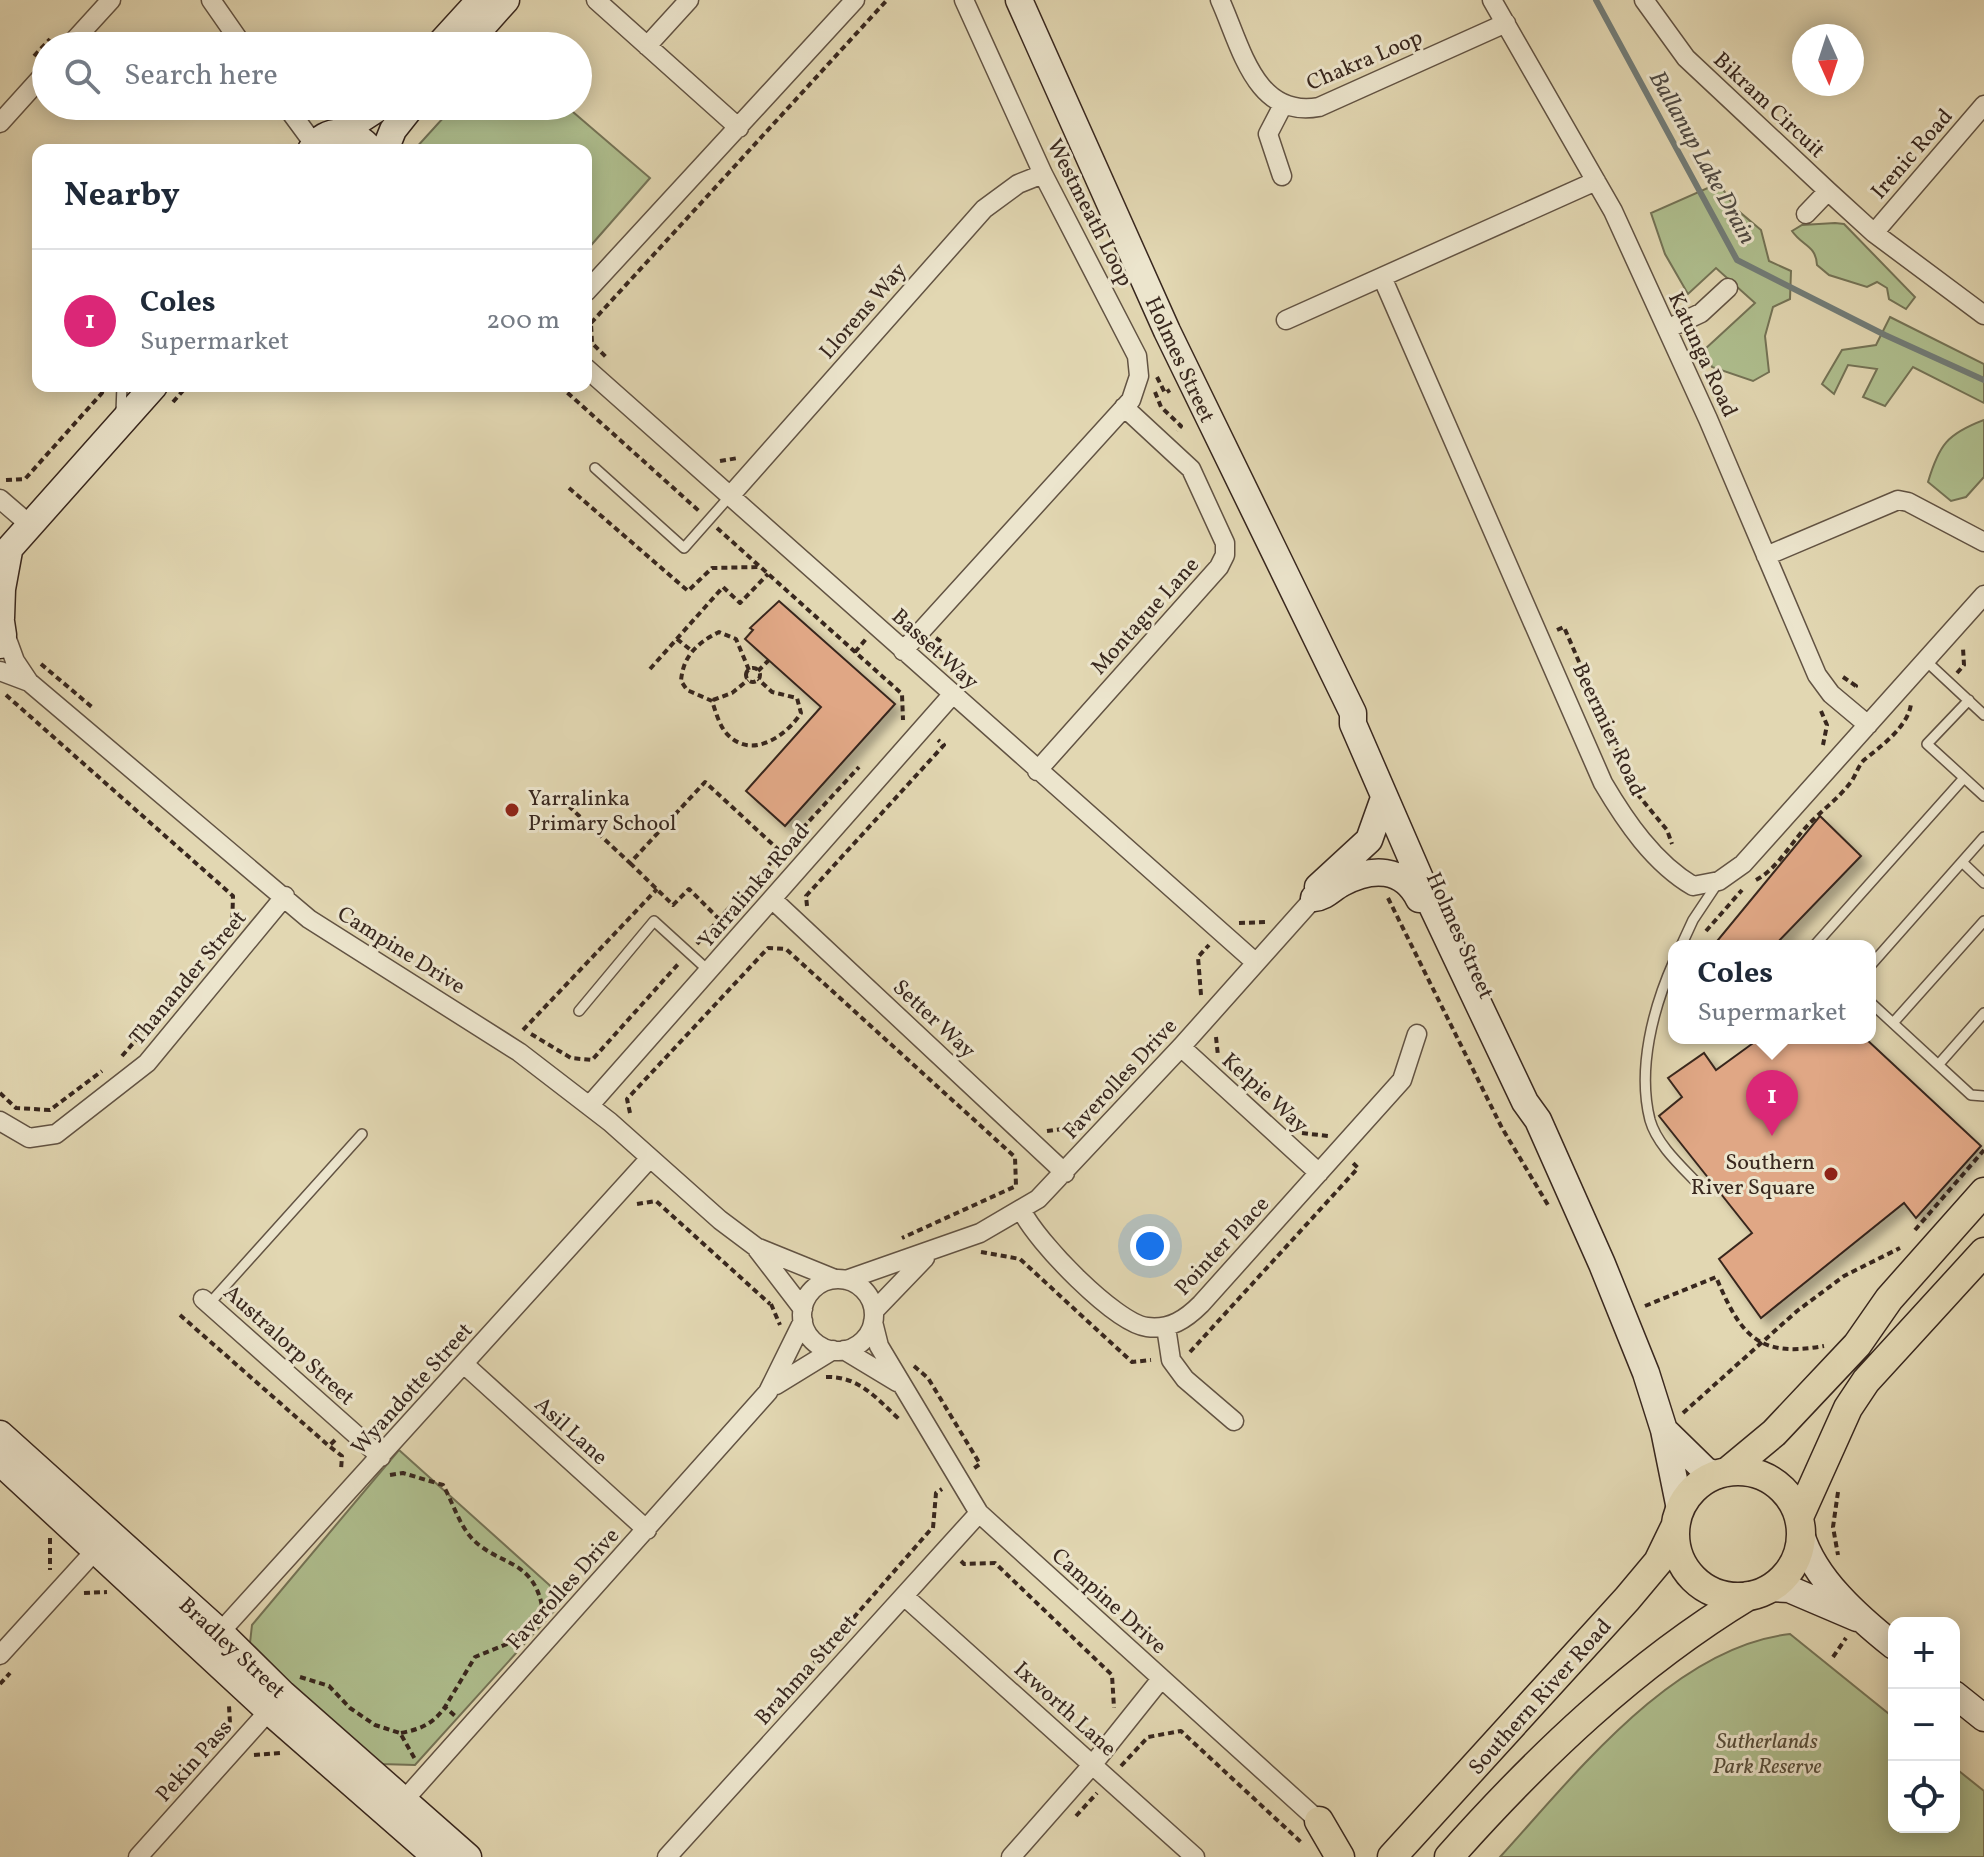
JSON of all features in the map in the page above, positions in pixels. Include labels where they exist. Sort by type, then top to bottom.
[{"type":"main road","points":[[451,32],[480,0]]},
{"type":"main road","points":[[477,32],[506,0]]},
{"type":"main road","name":"Holmes Street","points":[[1019,0],[1167,331],[1353,713],[1353,724],[1384,798],[1525,1102],[1538,1120],[1623,1315],[1662,1427],[1678,1518]]},
{"type":"main road","points":[[316,144],[324,136],[341,132],[359,120]]},
{"type":"main road","points":[[387,144],[401,120]]},
{"type":"main road","points":[[341,132],[366,144]]},
{"type":"main road","points":[[1,626],[5,555],[117,427],[161,398]]},
{"type":"main road","name":"Holmes Street","points":[[1353,713],[1362,719],[1407,813],[1534,1099],[1538,1120]]},
{"type":"main road","points":[[1314,898],[1315,890],[1329,874],[1369,840],[1384,798]]},
{"type":"main road","points":[[1314,898],[1365,873],[1401,876],[1410,883],[1429,918],[1469,1015],[1500,1049]]},
{"type":"main road","points":[[1860,1619],[1789,1589],[1720,1594],[1695,1579],[1679,1555],[1678,1518],[1699,1485],[1722,1473],[1774,1433],[1857,1345],[1889,1299],[1984,1192]]},
{"type":"main road","points":[[1759,1592],[1787,1574],[1797,1555],[1800,1526],[1848,1408],[1866,1381],[1984,1252]]},
{"type":"main road","name":"Holmes Street","points":[[1662,1427],[1706,1471],[1722,1473]]},
{"type":"main road","name":"Bradley Street","points":[[0,1434],[102,1542],[124,1578],[281,1693],[397,1808],[436,1857]]},
{"type":"main road","name":"Bradley Street","points":[[0,1462],[102,1542],[213,1641]]},
{"type":"main road","points":[[1722,1473],[1758,1474],[1772,1480],[1793,1503],[1807,1556],[1860,1619],[1888,1641]]},
{"type":"main road","name":"Southern River Road","points":[[1392,1857],[1627,1599],[1658,1562],[1678,1518]]},
{"type":"main road","name":"Southern River Road","points":[[1449,1857],[1560,1739],[1619,1689],[1759,1592]]},
{"type":"main road","points":[[1960,1699],[1984,1718]]},
{"type":"main road","name":"Bradley Street","points":[[397,1808],[468,1857]]},
{"type":"main road","points":[[1319,1821],[1340,1857]]},
{"type":"street","points":[[82,32],[111,0]]},
{"type":"street","points":[[211,0],[233,32]]},
{"type":"street","points":[[596,0],[739,128]]},
{"type":"street","points":[[647,46],[689,0]]},
{"type":"street","points":[[592,286],[855,0]]},
{"type":"street","name":"Westmeath Loop","points":[[964,0],[1043,174],[1137,356],[1139,376]]},
{"type":"street","name":"Chakra Loop","points":[[1220,0],[1256,80],[1266,94],[1283,105],[1300,110],[1319,107],[1506,23]]},
{"type":"street","name":"Katunga Road","points":[[1492,0],[1613,211],[1817,675],[1831,694],[1868,725]]},
{"type":"street","name":"Bikram Circuit","points":[[1644,0],[1686,58],[1828,191],[1874,233],[1984,315]]},
{"type":"street","points":[[0,123],[32,88]]},
{"type":"street","name":"Chakra Loop","points":[[1282,176],[1269,145],[1268,134],[1283,105]]},
{"type":"street","name":"Irenic Road","points":[[1874,233],[1984,105]]},
{"type":"street","points":[[295,120],[311,144]]},
{"type":"street","name":"Llorens Way","points":[[730,496],[984,209],[1018,184],[1043,174]]},
{"type":"street","points":[[1286,320],[1596,181]]},
{"type":"street","points":[[1806,214],[1828,191]]},
{"type":"street","name":"Beermier Road","points":[[1382,277],[1603,783],[1617,807],[1668,871],[1693,886],[1719,881]]},
{"type":"street","points":[[1667,329],[1701,313],[1728,288]]},
{"type":"street","name":"Basset Way","points":[[592,373],[1255,962]]},
{"type":"street","points":[[903,651],[1124,407],[1135,392],[1139,376]]},
{"type":"street","name":"Montague Lane","points":[[1037,771],[1219,567],[1225,555],[1222,535],[1191,469],[1124,407]]},
{"type":"street","points":[[0,499],[29,524]]},
{"type":"street","points":[[1766,556],[1898,500],[1908,502],[1984,542]]},
{"type":"street","points":[[1719,881],[1743,864],[1984,595]]},
{"type":"street","name":"Campine Drive","points":[[1,626],[15,661],[29,682],[309,919],[519,1052],[589,1106],[720,1220],[756,1247],[840,1279]]},
{"type":"street","name":"Campine Drive","points":[[0,671],[29,682]]},
{"type":"street","name":"Yarralinka Road","points":[[589,1106],[952,695]]},
{"type":"street","name":"Thanander Street","points":[[0,1121],[29,1138],[56,1134],[147,1063],[285,896]]},
{"type":"street","name":"Faverolles Drive","points":[[840,1279],[930,1253],[974,1236],[1022,1211],[1065,1173],[1314,898]]},
{"type":"street","name":"Setter Way","points":[[772,899],[1065,1173]]},
{"type":"street","name":"Pointer Place","points":[[1166,1327],[1184,1319],[1201,1304],[1402,1080],[1417,1034]]},
{"type":"street","name":"Kelpie Way","points":[[1181,1047],[1319,1173]]},
{"type":"street","name":"Wyandotte Street","points":[[213,1641],[650,1158]]},
{"type":"street","points":[[1022,1211],[1043,1245],[1124,1319],[1147,1328],[1166,1327],[1171,1357],[1185,1379],[1234,1421]]},
{"type":"street","name":"Campine Drive","points":[[756,1247],[803,1315]]},
{"type":"street","name":"Faverolles Drive","points":[[874,1317],[888,1292],[930,1253]]},
{"type":"street","points":[[840,1279],[865,1291],[874,1317],[862,1341],[839,1350],[814,1342],[803,1315],[814,1288],[840,1279]]},
{"type":"street","name":"Australorp Street","points":[[206,1302],[381,1457]]},
{"type":"street","name":"Faverolles Drive","points":[[768,1392],[803,1315]]},
{"type":"street","name":"Campine Drive","points":[[874,1317],[879,1346],[979,1513],[1319,1821]]},
{"type":"street","name":"Campine Drive","points":[[839,1350],[903,1385]]},
{"type":"street","name":"Faverolles Drive","points":[[397,1808],[768,1392],[799,1368],[839,1350]]},
{"type":"street","name":"Asil Lane","points":[[465,1365],[647,1530]]},
{"type":"street","name":"Brahma Street","points":[[667,1857],[979,1513]]},
{"type":"street","points":[[0,1655],[102,1542]]},
{"type":"street","name":"Ixworth Lane","points":[[904,1596],[1110,1779],[1190,1855]]},
{"type":"street","points":[[1011,1857],[1093,1764],[1161,1679]]},
{"type":"street","name":"Pekin Pass","points":[[138,1857],[281,1693]]},
{"type":"lane","points":[[117,427],[121,392]]},
{"type":"lane","points":[[595,468],[684,548],[730,496]]},
{"type":"lane","points":[[1924,659],[1984,715]]},
{"type":"lane","points":[[1969,700],[1927,744],[1984,796]]},
{"type":"lane","points":[[1819,940],[1964,778]]},
{"type":"lane","points":[[1876,959],[1984,837]]},
{"type":"lane","points":[[1962,862],[1984,883]]},
{"type":"lane","points":[[1684,940],[1719,881]]},
{"type":"lane","points":[[579,1011],[654,921],[709,971]]},
{"type":"lane","points":[[1893,1023],[1984,921]]},
{"type":"lane","points":[[1668,974],[1663,984],[1645,1076],[1651,1123],[1674,1160],[1699,1185]]},
{"type":"lane","points":[[1876,1007],[1971,1095],[1984,1096]]},
{"type":"lane","points":[[1939,1064],[1984,1013]]},
{"type":"lane","points":[[206,1302],[362,1134]]},
{"type":"path","points":[[592,322],[887,0]]},
{"type":"path","points":[[592,343],[614,365]]},
{"type":"path","points":[[1139,376],[1151,377],[1161,407],[1181,426],[1170,438]]},
{"type":"path","points":[[0,480],[25,479],[102,392]]},
{"type":"path","points":[[567,392],[902,694],[905,718],[895,729]]},
{"type":"path","points":[[717,462],[737,457],[753,470]]},
{"type":"path","points":[[569,488],[688,591],[712,568],[761,567]]},
{"type":"path","points":[[650,669],[723,587],[740,603],[768,574]]},
{"type":"path","points":[[1541,637],[1564,627],[1634,790],[1667,830],[1672,844]]},
{"type":"path","points":[[924,628],[943,643],[941,659]]},
{"type":"path","points":[[748,680],[749,670],[740,645],[727,632],[710,636],[692,651],[681,681],[687,690],[712,701],[723,729],[735,741],[758,744],[778,739],[800,716],[801,705],[791,695],[772,692],[758,679],[758,671],[769,660]]},
{"type":"path","points":[[1950,682],[1964,665],[1962,638]]},
{"type":"path","points":[[677,639],[692,651]]},
{"type":"path","points":[[33,654],[99,713]]},
{"type":"path","points":[[749,670],[758,671]]},
{"type":"path","points":[[1823,749],[1827,725],[1816,699],[1856,686],[1838,673]]},
{"type":"path","points":[[712,701],[732,693],[748,680],[758,679]]},
{"type":"path","points":[[0,690],[233,896],[232,932]]},
{"type":"path","points":[[1703,938],[1746,886],[1767,875],[1809,823],[1820,816],[1854,779],[1861,762],[1874,754],[1901,724],[1919,697]]},
{"type":"path","points":[[786,949],[812,921],[808,915],[806,896],[944,745],[904,710]]},
{"type":"path","points":[[510,1022],[571,1058],[592,1060],[864,763]]},
{"type":"path","points":[[630,863],[705,782],[781,852]]},
{"type":"path","points":[[561,799],[673,905],[689,889],[719,919]]},
{"type":"path","points":[[1378,873],[1394,913],[1502,1128],[1549,1207]]},
{"type":"path","points":[[523,1030],[657,889]]},
{"type":"path","points":[[728,909],[768,948],[786,949],[1015,1157],[1016,1186],[881,1247],[889,1266]]},
{"type":"path","points":[[1219,1061],[1215,1037],[1229,1026],[1197,999],[1203,993],[1198,957],[1230,923],[1267,922]]},
{"type":"path","points":[[642,1123],[630,1112],[627,1099],[768,948]]},
{"type":"path","points":[[0,1093],[16,1108],[50,1110],[122,1056],[172,999]]},
{"type":"path","points":[[1015,1157],[1043,1132],[1077,1128],[1087,1117]]},
{"type":"path","points":[[962,1211],[982,1253],[1020,1259],[1132,1362],[1187,1355],[1358,1168],[1325,1133],[1297,1133]]},
{"type":"path","points":[[1890,1259],[1984,1150]]},
{"type":"path","points":[[619,1194],[634,1207],[640,1201],[656,1201],[770,1304]]},
{"type":"path","points":[[1662,1427],[1691,1407],[1844,1276],[1900,1248]]},
{"type":"path","points":[[1623,1315],[1716,1277],[1735,1317],[1761,1344],[1793,1352],[1824,1346],[1833,1338]]},
{"type":"path","points":[[180,1315],[342,1456],[341,1471]]},
{"type":"path","points":[[809,1669],[933,1528],[936,1493],[980,1464],[928,1378],[909,1362]]},
{"type":"path","points":[[820,1377],[840,1377],[860,1384],[899,1419],[906,1431]]},
{"type":"path","points":[[329,1446],[347,1427]]},
{"type":"path","points":[[281,1693],[329,1686],[350,1708],[375,1725],[400,1733],[422,1728],[436,1719],[445,1707],[475,1657],[512,1642],[531,1626],[542,1606],[539,1588],[526,1572],[470,1537],[443,1485],[403,1473],[376,1477]]},
{"type":"path","points":[[934,1478],[941,1490]]},
{"type":"path","points":[[1839,1487],[1833,1527],[1840,1567]]},
{"type":"path","points":[[933,1528],[964,1564],[995,1563],[1112,1675],[1114,1711],[1148,1737]]},
{"type":"path","points":[[50,1536],[50,1569],[46,1574],[74,1602],[82,1593],[113,1591],[124,1578]]},
{"type":"path","points":[[1833,1657],[1860,1619]]},
{"type":"path","points":[[0,1684],[11,1673]]},
{"type":"path","points":[[445,1707],[467,1727]]},
{"type":"path","points":[[1069,1824],[1148,1737],[1181,1731],[1312,1852]]},
{"type":"path","points":[[400,1733],[427,1772]]},
{"type":"path","points":[[251,1758],[290,1752]]},
{"type":"green space","points":[[441,120],[582,120],[650,178],[592,244],[592,144],[419,144]]},
{"type":"green space","points":[[1719,183],[1735,208],[1761,230],[1769,261],[1791,271],[1790,299],[1773,307],[1765,336],[1769,372],[1753,381],[1712,367],[1704,350],[1755,303],[1716,268],[1688,294],[1665,254],[1651,213]]},
{"type":"green space","points":[[1844,224],[1915,297],[1906,309],[1889,299],[1887,288],[1877,282],[1867,287],[1829,275],[1817,265],[1811,249],[1792,231],[1802,225]]},
{"type":"green space","points":[[1890,317],[1984,364],[1984,403],[1913,367],[1885,406],[1863,397],[1877,369],[1848,365],[1834,394],[1822,384],[1842,350],[1876,345]]},
{"type":"green space","points":[[1984,420],[1984,477],[1966,497],[1951,501],[1928,482],[1936,459],[1953,436]]},
{"type":"green space","points":[[399,1450],[565,1599],[415,1765],[380,1764],[266,1666],[250,1643],[252,1625]]},
{"type":"green space","name":"Sutherlands Park Reserve","points":[[1790,1634],[1888,1713],[1888,1833],[1960,1833],[1960,1772],[1984,1791],[1984,1857],[1500,1857],[1593,1754],[1629,1720],[1666,1689],[1706,1663],[1747,1644]]},
{"type":"building","points":[[779,601],[895,704],[785,826],[746,791],[821,707],[745,639],[753,630],[750,628]]},
{"type":"building","points":[[1820,816],[1861,856],[1780,940],[1718,940]]},
{"type":"building","name":"Southern River Square","points":[[1752,1044],[1871,1044],[1981,1146],[1916,1218],[1904,1203],[1761,1318],[1719,1259],[1752,1233],[1659,1116],[1682,1097],[1668,1078],[1704,1053],[1716,1070]]},
{"type":"waterway","name":"Ballanup Lake Drain","points":[[1596,0],[1737,260],[1885,335],[1984,380]]},
{"type":"place","name":"Yarralinka Primary School","points":[[512,810]]},
{"type":"place","name":"Coles","points":[[1772,1136]]},
{"type":"place","name":"Southern River Square","points":[[1831,1174]]}]
